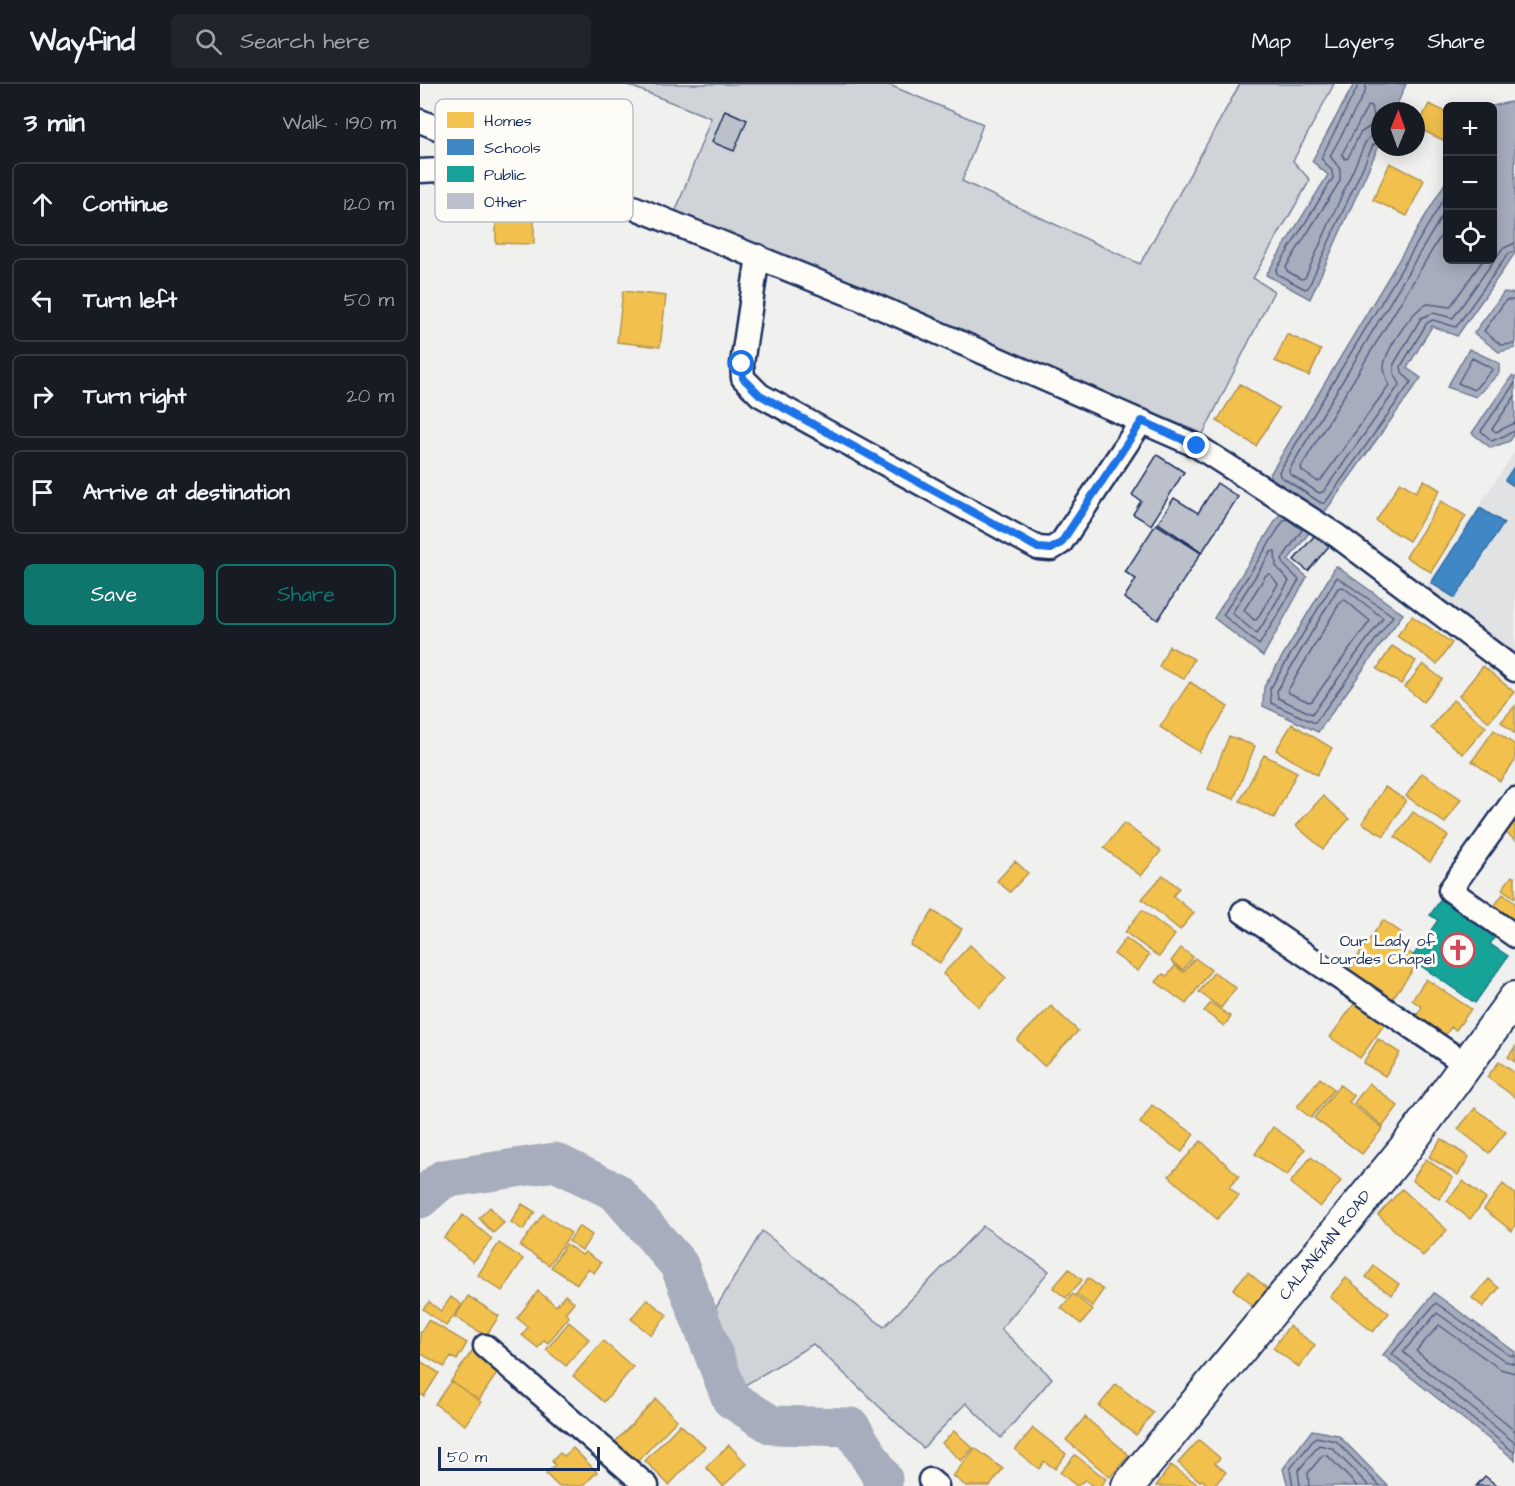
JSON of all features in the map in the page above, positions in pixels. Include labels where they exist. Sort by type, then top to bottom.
[{"type":"street","points":[[420,121],[435,127]]},
{"type":"street","points":[[420,171],[435,170]]},
{"type":"street","points":[[633,207],[758,256],[1197,446],[1336,535],[1515,670]]},
{"type":"street","points":[[758,256],[742,364],[743,378],[754,390],[1038,548],[1051,549],[1061,543],[1142,421]]},
{"type":"street","points":[[1515,799],[1450,890],[1515,936]]},
{"type":"street","points":[[1244,912],[1467,1065]]},
{"type":"street","name":"CALANGAIN ROAD","points":[[1128,1486],[1407,1146],[1515,998]]},
{"type":"street","points":[[485,1346],[647,1486]]},
{"type":"shaded area","points":[[625,84],[887,84],[983,124],[962,181],[1140,264],[1240,84],[1334,84],[1293,161],[1310,180],[1253,278],[1274,291],[1203,434],[675,213],[711,118]]},
{"type":"shaded area","points":[[1515,451],[1515,656],[1424,590]]},
{"type":"shaded area","points":[[983,1226],[1049,1271],[1001,1329],[1052,1378],[1001,1438],[966,1403],[923,1448],[813,1344],[737,1390],[711,1316],[762,1231],[884,1327]]},
{"type":"water","points":[[1354,84],[1406,84],[1398,102],[1371,102],[1371,156],[1374,156],[1310,299],[1266,275],[1328,175],[1312,161]]},
{"type":"water","points":[[1510,102],[1515,105],[1515,253],[1457,336],[1432,326],[1407,368],[1421,378],[1324,513],[1269,476],[1443,187],[1443,264],[1497,264],[1497,105]]},
{"type":"water","points":[[1504,292],[1515,294],[1515,348],[1499,352],[1474,333]]},
{"type":"water","points":[[1469,349],[1499,363],[1499,373],[1476,397],[1447,387]]},
{"type":"water","points":[[1512,376],[1515,377],[1515,433],[1510,441],[1491,448],[1472,433]]},
{"type":"water","points":[[1283,509],[1312,529],[1288,560],[1307,577],[1263,656],[1214,618]]},
{"type":"water","points":[[1336,566],[1403,614],[1318,732],[1263,706],[1264,687]]},
{"type":"water","points":[[1434,1293],[1515,1352],[1515,1460],[1383,1355]]},
{"type":"water","points":[[1312,1430],[1338,1435],[1388,1486],[1288,1486],[1283,1469]]},
{"type":"building: Homes","points":[[1429,104],[1443,111],[1443,140],[1425,132],[1425,112]]},
{"type":"building: Homes","points":[[1390,163],[1424,180],[1407,216],[1373,200]]},
{"type":"building: Homes","points":[[496,222],[534,222],[534,244],[496,243]]},
{"type":"building: Homes","points":[[623,291],[666,296],[660,347],[617,342]]},
{"type":"building: Homes","points":[[1287,334],[1321,350],[1309,376],[1275,361]]},
{"type":"building: Homes","points":[[1240,384],[1279,408],[1256,446],[1217,421]]},
{"type":"building: Homes","points":[[1424,480],[1440,490],[1409,541],[1376,521],[1400,482],[1416,492]]},
{"type":"building: Homes","points":[[1441,501],[1466,516],[1431,572],[1406,557]]},
{"type":"building: Homes","points":[[1412,616],[1452,643],[1437,664],[1397,636]]},
{"type":"building: Homes","points":[[1169,646],[1194,659],[1184,679],[1159,667]]},
{"type":"building: Homes","points":[[1392,646],[1416,661],[1401,684],[1377,669]]},
{"type":"building: Homes","points":[[1423,664],[1442,679],[1423,702],[1405,687]]},
{"type":"building: Homes","points":[[1483,666],[1514,692],[1489,722],[1459,696]]},
{"type":"building: Homes","points":[[1190,682],[1228,707],[1199,752],[1160,727]]},
{"type":"building: Homes","points":[[1453,700],[1486,727],[1463,754],[1431,728]]},
{"type":"building: Homes","points":[[1515,706],[1515,734],[1501,722]]},
{"type":"building: Homes","points":[[1292,724],[1332,748],[1317,775],[1276,750]]},
{"type":"building: Homes","points":[[1494,730],[1515,745],[1515,761],[1500,781],[1472,761]]},
{"type":"building: Homes","points":[[1229,736],[1255,746],[1234,799],[1208,789]]},
{"type":"building: Homes","points":[[1264,755],[1297,772],[1274,818],[1240,801]]},
{"type":"building: Homes","points":[[1422,773],[1461,799],[1445,823],[1406,796]]},
{"type":"building: Homes","points":[[1385,787],[1406,800],[1384,836],[1362,823]]},
{"type":"building: Homes","points":[[1323,796],[1349,819],[1323,849],[1296,826]]},
{"type":"building: Homes","points":[[1413,812],[1448,836],[1430,862],[1395,837]]},
{"type":"building: Homes","points":[[1510,816],[1515,820],[1515,840],[1501,829]]},
{"type":"building: Homes","points":[[1124,823],[1161,851],[1141,876],[1104,848]]},
{"type":"building: Homes","points":[[1015,861],[1028,873],[1010,892],[997,881]]},
{"type":"building: Homes","points":[[1163,875],[1179,888],[1173,896],[1194,913],[1180,930],[1142,899]]},
{"type":"building: Homes","points":[[1512,876],[1515,878],[1515,898],[1502,889]]},
{"type":"building: Homes","points":[[1503,894],[1515,903],[1515,930],[1490,912]]},
{"type":"building: Homes","points":[[1142,910],[1175,935],[1159,957],[1125,932]]},
{"type":"building: Homes","points":[[933,911],[962,929],[940,963],[910,945]]},
{"type":"building: Homes","points":[[1383,920],[1402,933],[1395,943],[1413,955],[1410,959],[1417,964],[1390,1002],[1347,972]]},
{"type":"building: Homes","points":[[1126,938],[1149,955],[1138,971],[1114,954]]},
{"type":"building: Homes","points":[[970,945],[1006,978],[979,1007],[943,974]]},
{"type":"building: Homes","points":[[1181,948],[1193,957],[1183,970],[1171,961]]},
{"type":"building: Homes","points":[[1195,958],[1211,970],[1186,1004],[1156,982],[1163,974],[1167,976],[1175,966],[1184,972]]},
{"type":"building: Homes","points":[[1214,972],[1236,988],[1221,1008],[1199,992]]},
{"type":"building: Homes","points":[[1426,979],[1471,1009],[1456,1030],[1451,1027],[1441,1042],[1412,1022],[1422,1007],[1412,1000]]},
{"type":"building: Homes","points":[[1357,1000],[1387,1021],[1360,1058],[1330,1037]]},
{"type":"building: Homes","points":[[1211,1003],[1231,1017],[1224,1026],[1204,1011]]},
{"type":"building: Homes","points":[[1051,1006],[1078,1031],[1044,1066],[1017,1040]]},
{"type":"building: Homes","points":[[1378,1039],[1400,1053],[1385,1076],[1363,1063]]},
{"type":"building: Homes","points":[[1515,1047],[1515,1062],[1508,1057]]},
{"type":"building: Homes","points":[[1499,1062],[1515,1073],[1515,1097],[1487,1077]]},
{"type":"building: Homes","points":[[1320,1078],[1334,1089],[1311,1118],[1297,1107]]},
{"type":"building: Homes","points":[[1369,1083],[1398,1106],[1383,1126],[1354,1103]]},
{"type":"building: Homes","points":[[1340,1085],[1354,1096],[1349,1102],[1383,1128],[1362,1154],[1314,1118]]},
{"type":"building: Homes","points":[[1152,1105],[1194,1134],[1182,1152],[1140,1123]]},
{"type":"building: Homes","points":[[1475,1108],[1506,1132],[1489,1153],[1458,1129]]},
{"type":"building: Homes","points":[[1273,1127],[1305,1149],[1287,1176],[1255,1154]]},
{"type":"building: Homes","points":[[1441,1139],[1469,1157],[1458,1175],[1429,1157]]},
{"type":"building: Homes","points":[[1201,1141],[1239,1176],[1229,1187],[1239,1196],[1217,1219],[1169,1176]]},
{"type":"building: Homes","points":[[1311,1157],[1341,1181],[1320,1207],[1290,1183]]},
{"type":"building: Homes","points":[[1426,1159],[1453,1178],[1439,1199],[1412,1180]]},
{"type":"building: Homes","points":[[1463,1181],[1486,1199],[1470,1219],[1447,1201]]},
{"type":"building: Homes","points":[[1503,1184],[1515,1194],[1515,1226],[1512,1231],[1484,1209]]},
{"type":"building: Homes","points":[[1402,1189],[1447,1230],[1423,1256],[1378,1215]]},
{"type":"building: Homes","points":[[522,1204],[535,1212],[523,1230],[511,1222]]},
{"type":"building: Homes","points":[[490,1207],[504,1223],[493,1233],[479,1218]]},
{"type":"building: Homes","points":[[543,1214],[571,1233],[549,1265],[520,1246]]},
{"type":"building: Homes","points":[[463,1215],[492,1239],[473,1262],[444,1238]]},
{"type":"building: Homes","points":[[579,1226],[592,1235],[582,1250],[569,1241]]},
{"type":"building: Homes","points":[[499,1243],[523,1259],[502,1291],[478,1275]]},
{"type":"building: Homes","points":[[566,1244],[582,1255],[585,1252],[601,1263],[594,1273],[588,1269],[577,1284],[551,1267]]},
{"type":"building: Homes","points":[[1374,1266],[1399,1284],[1392,1295],[1366,1277]]},
{"type":"building: Homes","points":[[1069,1269],[1082,1280],[1066,1298],[1053,1288]]},
{"type":"building: Homes","points":[[1248,1272],[1268,1289],[1253,1307],[1233,1289]]},
{"type":"building: Homes","points":[[1088,1278],[1103,1290],[1092,1306],[1076,1294]]},
{"type":"building: Homes","points":[[1346,1278],[1389,1313],[1373,1332],[1330,1297]]},
{"type":"building: Homes","points":[[1489,1279],[1499,1288],[1483,1307],[1472,1298]]},
{"type":"building: Homes","points":[[538,1291],[556,1306],[565,1295],[574,1302],[565,1313],[569,1317],[548,1343],[544,1340],[538,1348],[522,1335],[528,1327],[517,1318]]},
{"type":"building: Homes","points":[[1073,1294],[1093,1310],[1081,1324],[1061,1308]]},
{"type":"building: Homes","points":[[468,1296],[499,1316],[486,1336],[455,1317]]},
{"type":"building: Homes","points":[[451,1297],[462,1305],[446,1326],[423,1309],[429,1302],[441,1311]]},
{"type":"building: Homes","points":[[647,1299],[667,1315],[651,1335],[631,1319]]},
{"type":"building: Homes","points":[[428,1320],[467,1343],[457,1360],[451,1357],[444,1367],[420,1353],[420,1333]]},
{"type":"building: Homes","points":[[569,1322],[589,1339],[566,1366],[546,1350]]},
{"type":"building: Homes","points":[[1289,1326],[1315,1345],[1299,1367],[1273,1348]]},
{"type":"building: Homes","points":[[603,1341],[633,1367],[604,1402],[573,1376]]},
{"type":"building: Homes","points":[[477,1344],[504,1363],[479,1400],[451,1381]]},
{"type":"building: Homes","points":[[420,1361],[439,1373],[424,1396],[420,1394]]},
{"type":"building: Homes","points":[[451,1381],[481,1402],[465,1425],[435,1404]]},
{"type":"building: Homes","points":[[1116,1384],[1153,1413],[1136,1435],[1099,1406]]},
{"type":"building: Homes","points":[[656,1399],[677,1420],[635,1464],[613,1444]]},
{"type":"building: Homes","points":[[1085,1417],[1129,1455],[1110,1477],[1066,1440]]},
{"type":"building: Homes","points":[[680,1424],[705,1447],[669,1485],[645,1461]]},
{"type":"building: Homes","points":[[1033,1428],[1066,1454],[1055,1469],[1044,1461],[1039,1469],[1015,1450]]},
{"type":"building: Homes","points":[[954,1431],[973,1448],[961,1461],[942,1443]]},
{"type":"building: Homes","points":[[1199,1440],[1220,1458],[1215,1463],[1226,1472],[1214,1486],[1200,1481],[1178,1463]]},
{"type":"building: Homes","points":[[729,1445],[747,1464],[723,1486],[706,1467]]},
{"type":"building: Homes","points":[[573,1448],[597,1472],[583,1486],[558,1486],[546,1474],[555,1465],[552,1461],[560,1453],[564,1456]]},
{"type":"building: Homes","points":[[975,1448],[1003,1469],[990,1486],[966,1486],[953,1476]]},
{"type":"building: Homes","points":[[1075,1455],[1106,1479],[1101,1486],[1093,1486],[1085,1480],[1077,1486],[1060,1473]]},
{"type":"building: Homes","points":[[1171,1465],[1200,1486],[1156,1486]]},
{"type":"building: Schools","points":[[1515,465],[1515,487],[1505,480]]},
{"type":"building: Schools","points":[[1480,508],[1504,523],[1455,598],[1431,583]]},
{"type":"building: Public","name":"Our Lady of Lourdes Chapel","points":[[1444,895],[1498,932],[1490,944],[1508,956],[1475,1003],[1411,959],[1438,920],[1430,915]]},
{"type":"building: Other","points":[[725,110],[747,120],[734,151],[712,142]]},
{"type":"building: Other","points":[[1157,455],[1184,472],[1151,525],[1133,514],[1141,501],[1132,495]]},
{"type":"building: Other","points":[[1217,483],[1238,497],[1202,552],[1158,523],[1174,498],[1198,513]]},
{"type":"building: Other","points":[[1156,524],[1201,553],[1158,620],[1124,598],[1136,579],[1125,572]]},
{"type":"building: Other","points":[[1315,535],[1329,546],[1308,571],[1294,560]]},
{"type":"building: Other","points":[[1485,1476],[1497,1486],[1476,1486]]},
{"type":"waterway","points":[[420,1199],[443,1179],[555,1162],[616,1192],[679,1265],[731,1399],[772,1425],[851,1427],[883,1479],[883,1486]]},
{"type":"place","name":"Our Lady of Lourdes Chapel","points":[[1458,950]]},
{"type":"route","points":[[742,364],[743,378],[760,395],[1038,548],[1051,549],[1061,543],[1142,421],[1197,446]]}]
